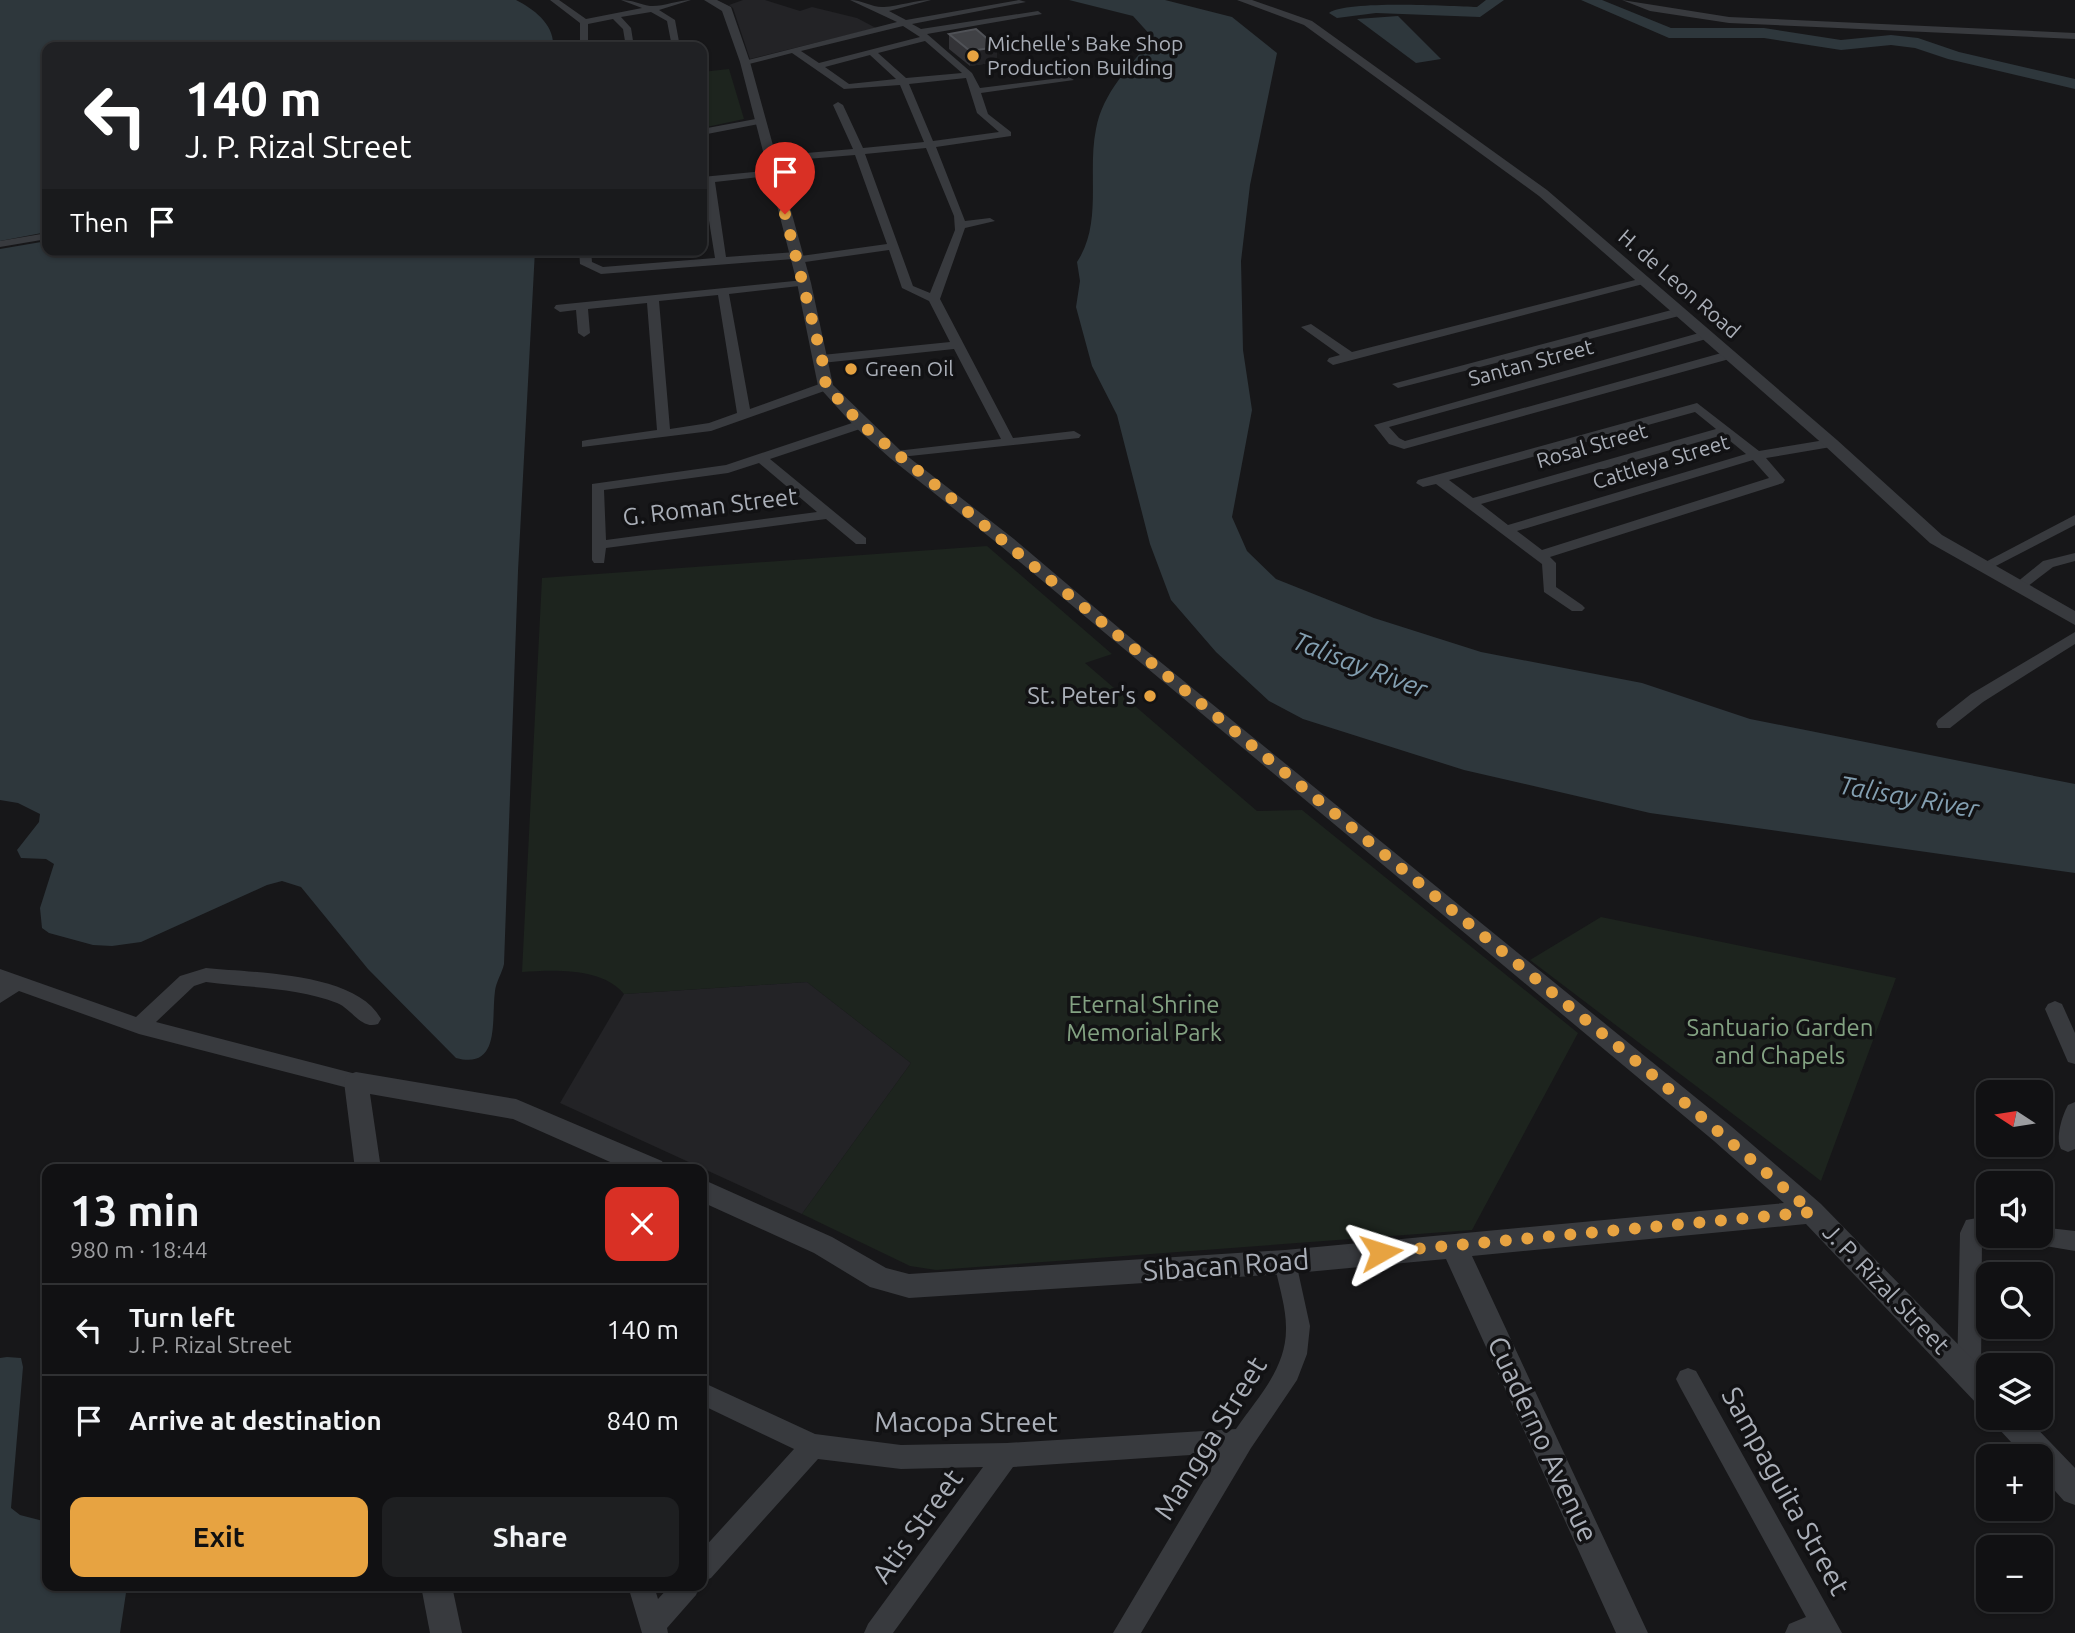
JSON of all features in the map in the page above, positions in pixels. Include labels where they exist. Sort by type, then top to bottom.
[{"type":"street","points":[[554,0],[584,22],[617,18],[687,0]]},
{"type":"street","points":[[625,0],[652,9],[671,20],[675,42]]},
{"type":"street","points":[[587,444],[711,427],[826,386],[804,283],[745,62],[727,9],[709,0]]},
{"type":"street","points":[[771,159],[929,145],[1007,134],[983,114],[978,91],[969,75],[904,23],[882,10],[854,0]]},
{"type":"street","points":[[882,10],[927,0]]},
{"type":"street","name":"H. de Leon Road","points":[[1242,0],[1308,23],[1543,193],[1831,443],[1936,539],[2075,619]]},
{"type":"street","points":[[1626,0],[1650,8],[1729,20],[2075,36]]},
{"type":"street","points":[[745,62],[794,50],[839,34],[1003,2],[1022,2]]},
{"type":"street","points":[[818,66],[922,35],[1038,14]]},
{"type":"street","points":[[617,18],[627,28],[629,42]]},
{"type":"street","points":[[584,22],[584,42]]},
{"type":"street","points":[[794,50],[847,87],[969,75]]},
{"type":"street","points":[[872,52],[904,82],[961,225],[934,299]]},
{"type":"street","points":[[978,91],[1069,80]]},
{"type":"street","points":[[838,104],[859,151],[908,288],[934,299],[1009,442]]},
{"type":"street","points":[[707,131],[761,121]]},
{"type":"street","points":[[707,179],[773,173]]},
{"type":"street","points":[[707,189],[722,261]]},
{"type":"street","points":[[961,225],[990,221]]},
{"type":"street","points":[[0,244],[42,237]]},
{"type":"street","points":[[585,256],[586,264],[590,269],[657,267],[797,258],[893,246]]},
{"type":"street","points":[[656,256],[657,267]]},
{"type":"street","points":[[1333,361],[1643,281]]},
{"type":"street","points":[[560,308],[804,283]]},
{"type":"street","points":[[723,292],[744,414]]},
{"type":"street","points":[[653,298],[664,433]]},
{"type":"street","points":[[582,306],[584,334]]},
{"type":"street","points":[[1398,384],[1679,312]]},
{"type":"street","points":[[1307,327],[1350,357]]},
{"type":"street","name":"Santan Street","points":[[1706,335],[1383,422],[1381,425],[1400,445],[1404,445],[1729,355]]},
{"type":"street","points":[[822,359],[956,345]]},
{"type":"street","name":"J. P. Rizal Street","points":[[826,386],[861,424],[896,455],[1008,543],[1385,858],[1623,1051],[1812,1212],[1976,1382]]},
{"type":"street","points":[[1423,483],[1697,407],[1756,455],[1776,475],[1777,482],[1539,556]]},
{"type":"street","points":[[599,560],[597,487],[687,476],[763,460],[861,424]]},
{"type":"street","name":"Rosal Street","points":[[1471,503],[1726,430]]},
{"type":"street","points":[[896,455],[1074,435]]},
{"type":"street","name":"Cattleya Street","points":[[1506,530],[1756,455],[1831,443]]},
{"type":"street","points":[[763,460],[826,515],[861,541]]},
{"type":"street","points":[[1439,479],[1551,566],[1549,589],[1577,608]]},
{"type":"street","name":"G. Roman Street","points":[[599,545],[826,515]]},
{"type":"street","points":[[1983,567],[2075,519]]},
{"type":"street","points":[[2036,538],[2073,557]]},
{"type":"street","points":[[2018,586],[2048,564],[2073,557]]},
{"type":"street","points":[[1944,724],[1977,698],[2075,637]]},
{"type":"street","points":[[139,1026],[187,981],[206,975],[321,989],[354,1002],[371,1019]]},
{"type":"street","points":[[5,985],[139,1026],[356,1082],[516,1109],[642,1164]]},
{"type":"street","points":[[2054,1009],[2075,1056]]},
{"type":"street","points":[[356,1082],[367,1164]]},
{"type":"street","points":[[2068,1143],[2075,1111]]},
{"type":"street","name":"Sibacan Road","points":[[707,1192],[823,1245],[880,1278],[909,1286],[1285,1262],[1812,1212]]},
{"type":"street","points":[[1969,1375],[1972,1233],[1976,1227]]},
{"type":"street","points":[[2053,1238],[2075,1241]]},
{"type":"street","name":"Cuaderno Avenue","points":[[1453,1245],[1632,1633]]},
{"type":"street","name":"Mangga Street","points":[[1126,1633],[1242,1440],[1285,1380],[1295,1354],[1298,1326],[1285,1262]]},
{"type":"street","name":"Sampaguita Street","points":[[1688,1379],[1827,1629]]},
{"type":"street","name":"Macopa Street","points":[[707,1395],[813,1446],[901,1457],[1007,1455],[1242,1440]]},
{"type":"street","points":[[2019,1430],[2075,1490]]},
{"type":"street","points":[[707,1563],[813,1446]]},
{"type":"street","name":"Atis Street","points":[[877,1633],[1007,1455]]},
{"type":"street","points":[[439,1591],[446,1633]]},
{"type":"street","points":[[642,1591],[653,1629]]},
{"type":"street","points":[[653,1629],[683,1591]]},
{"type":"street","points":[[1798,1633],[1827,1629]]},
{"type":"shaded area","points":[[743,0],[765,0],[800,11],[812,7],[857,18],[876,28],[750,59],[733,8],[729,5]]},
{"type":"shaded area","points":[[807,982],[911,1063],[802,1214],[707,1170],[707,1164],[693,1164],[560,1103],[624,994]]},
{"type":"green space","points":[[729,69],[744,119],[707,127],[707,71]]},
{"type":"green space","name":"Eternal Shrine Memorial Park","points":[[987,546],[1112,654],[1085,663],[1257,811],[1302,810],[1578,1033],[1472,1230],[936,1270],[910,1266],[802,1214],[911,1063],[807,982],[624,994],[615,985],[590,975],[562,971],[522,972],[542,578]]},
{"type":"green space","name":"Santuario Garden and Chapels","points":[[1601,917],[1896,978],[1821,1181],[1530,960]]},
{"type":"water","points":[[0,0],[516,0],[536,13],[551,32],[553,42],[42,42],[42,233],[0,241]]},
{"type":"water","name":"Talisay River","points":[[1069,0],[1165,0],[1232,17],[1277,53],[1250,185],[1241,261],[1243,350],[1252,410],[1232,517],[1247,551],[1276,579],[1374,618],[1481,652],[1642,683],[1750,719],[2075,784],[2075,873],[1650,813],[1464,770],[1303,719],[1269,701],[1216,652],[1171,600],[1150,544],[1117,415],[1092,366],[1076,307],[1080,281],[1077,262],[1090,231],[1092,214],[1096,129],[1111,91],[1153,38],[1133,16]]},
{"type":"water","points":[[1398,16],[1441,59],[1416,63],[1357,19]]},
{"type":"water","points":[[42,242],[42,256],[535,256],[518,571],[504,964],[495,991],[491,1040],[481,1057],[470,1060],[456,1058],[368,969],[301,887],[282,881],[267,885],[141,942],[112,946],[93,945],[49,933],[42,928],[40,908],[54,864],[46,859],[21,858],[17,850],[39,822],[40,814],[18,803],[0,800],[0,249]]},
{"type":"water","points":[[0,1358],[21,1358],[23,1367],[11,1508],[20,1515],[42,1521],[42,1591],[126,1591],[120,1633],[0,1633]]},
{"type":"building","points":[[976,29],[997,47],[970,51],[949,34]]},
{"type":"waterway","points":[[1337,13],[1376,8],[1480,12],[1496,0]]},
{"type":"waterway","points":[[1589,0],[1669,33],[1764,33],[1841,45],[1891,40],[1918,43],[1954,56],[2075,84]]},
{"type":"place","name":"Michelle's Bake Shop Production Building","points":[[973,56]]},
{"type":"place","name":"Green Oil","points":[[851,369]]},
{"type":"place","name":"St. Peter's","points":[[1150,696]]},
{"type":"route","points":[[785,214],[804,283],[826,386],[861,424],[1008,543],[1410,879],[1649,1072],[1812,1212],[1381,1252]]}]
